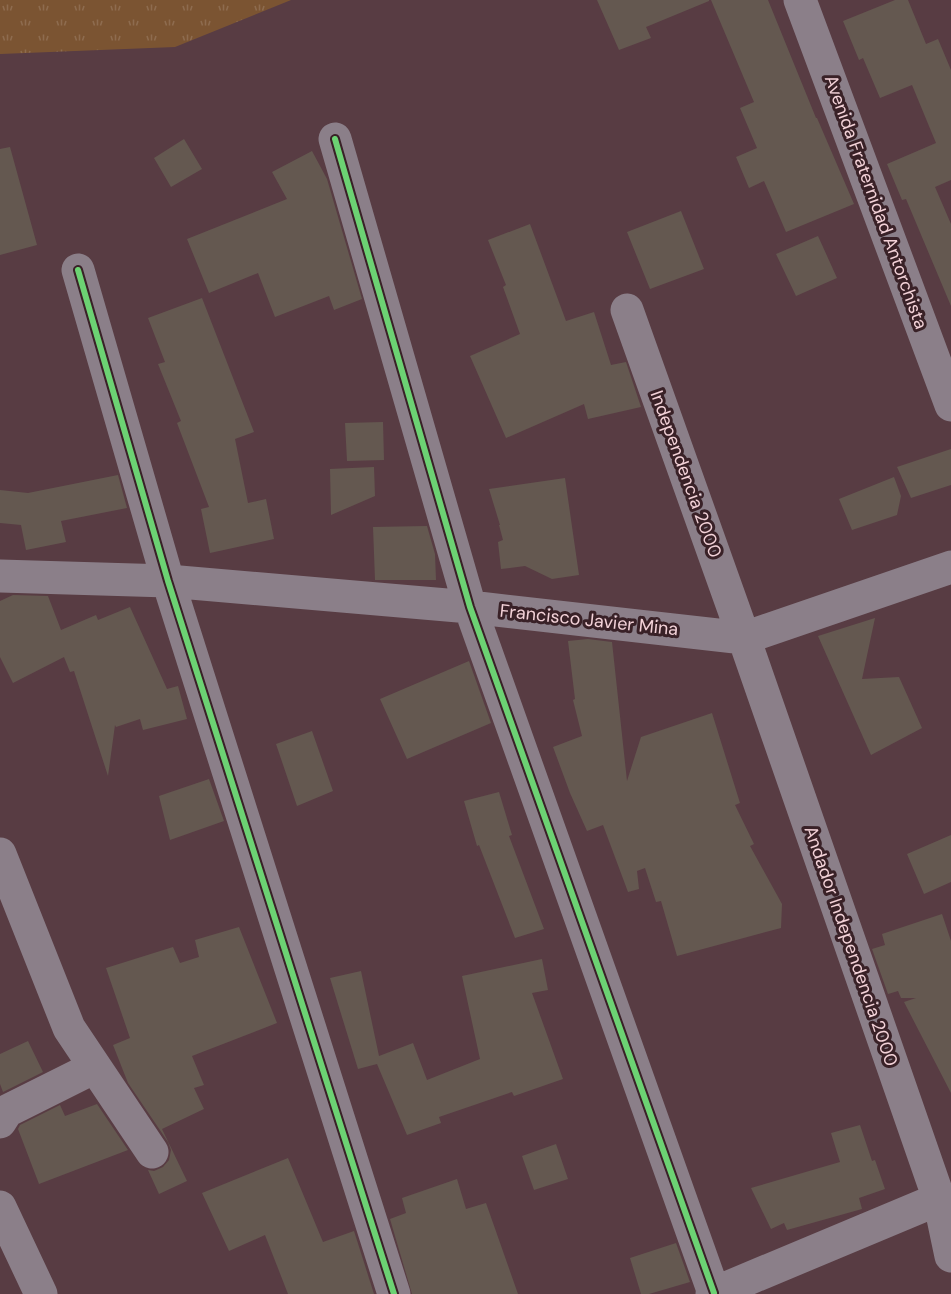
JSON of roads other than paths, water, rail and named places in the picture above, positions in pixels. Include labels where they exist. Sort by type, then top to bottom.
[{"type":"street","name":"Avenida Fraternidad Antorchista","points":[[800,0],[951,405]]},
{"type":"street","points":[[334,139],[470,607],[713,1294],[939,1199]]},
{"type":"street","points":[[78,270],[168,581],[394,1294]]},
{"type":"street","name":"Independencia 2000","points":[[627,310],[744,638]]},
{"type":"street","name":"Francisco Javier Mina","points":[[0,576],[168,581],[470,607],[744,638],[951,567]]},
{"type":"street","name":"Andador Independencia 2000","points":[[744,638],[939,1199],[951,1256]]},
{"type":"street","points":[[0,854],[69,1028],[152,1152]]},
{"type":"street","points":[[0,1122],[8,1111],[95,1067]]},
{"type":"street","points":[[0,1208],[41,1294]]}]
